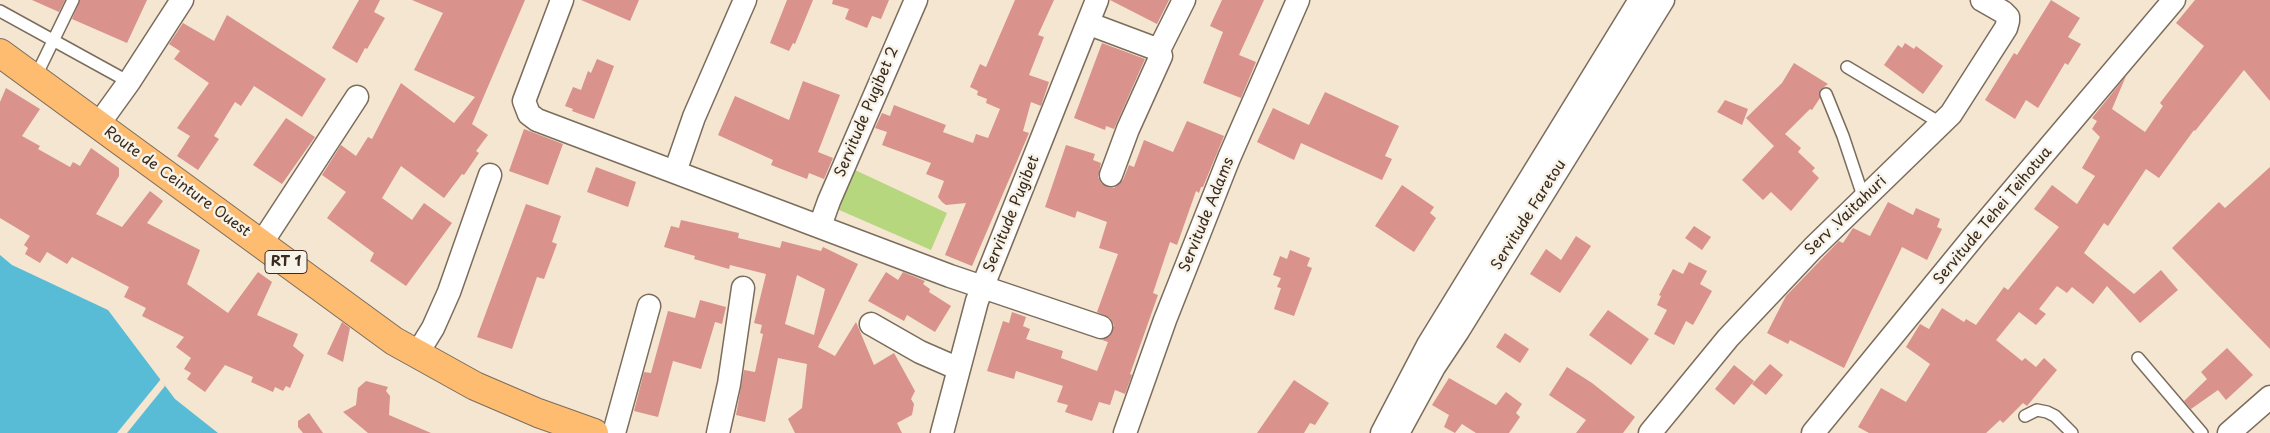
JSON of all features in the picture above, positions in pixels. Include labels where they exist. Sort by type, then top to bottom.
[{"type":"main road","name":"Route de Ceinture Ouest","points":[[0,53],[368,322],[417,354],[446,372],[506,400],[594,433]]},
{"type":"street","points":[[98,125],[129,82],[182,0]]},
{"type":"street","points":[[562,0],[524,101],[529,114],[549,126],[982,287],[1101,326]]},
{"type":"street","points":[[675,172],[694,117],[745,0]]},
{"type":"street","name":"Servitude Pugibet 2","points":[[820,226],[916,0]]},
{"type":"street","points":[[1111,175],[1128,129],[1159,63],[1160,50],[1184,0]]},
{"type":"street","name":"Servitude Adams","points":[[1125,433],[1165,320],[1229,158],[1298,0]]},
{"type":"street","name":"Servitude Faretou","points":[[1382,433],[1428,345],[1640,0]]},
{"type":"street","name":"Servitude Faretou","points":[[1398,433],[1434,367],[1458,332],[1664,0]]},
{"type":"street","name":"Serv .Vaitahuri","points":[[1650,433],[1728,338],[1813,248],[1942,124],[1962,101],[2006,28],[2008,17],[1982,0]]},
{"type":"street","name":"Servitude Tehei Teihotua","points":[[1813,433],[1975,235],[2174,0]]},
{"type":"street","points":[[1093,10],[1096,26],[1160,50]]},
{"type":"street","name":"Servitude Pugibet","points":[[942,433],[982,287],[1093,10]]},
{"type":"street","points":[[261,244],[357,97]]},
{"type":"street","points":[[417,354],[433,328],[449,292],[490,175]]},
{"type":"street","points":[[718,433],[729,384],[743,288]]},
{"type":"street","points":[[614,433],[649,306]]},
{"type":"street","points":[[871,324],[920,352],[959,369]]},
{"type":"street","points":[[2230,433],[2270,397]]},
{"type":"lane","points":[[35,78],[73,0]]},
{"type":"lane","points":[[0,11],[129,82]]},
{"type":"lane","points":[[1847,67],[1942,124]]},
{"type":"lane","points":[[1826,94],[1843,136],[1862,193],[1862,200]]},
{"type":"lane","points":[[2138,358],[2202,433]]},
{"type":"lane","points":[[2025,416],[2037,410],[2047,412],[2055,416],[2072,433]]},
{"type":"green space","points":[[855,170],[947,213],[931,250],[837,209]]},
{"type":"water","points":[[0,255],[12,265],[108,310],[175,399],[218,433],[0,433]]},
{"type":"pier","points":[[161,379],[165,386],[127,433],[117,433]]},
{"type":"building","points":[[32,0],[65,0],[59,12]]},
{"type":"building","points":[[80,0],[147,0],[127,43],[72,19]]},
{"type":"building","points":[[359,0],[380,0],[374,12],[385,18],[357,63],[332,48]]},
{"type":"building","points":[[412,0],[525,0],[472,124],[488,135],[476,151],[479,153],[464,175],[462,174],[444,198],[401,166],[382,198],[412,220],[424,203],[452,223],[406,286],[370,261],[374,253],[327,218],[346,192],[322,175],[341,145],[356,156],[368,137],[372,139],[401,83],[454,123],[475,97],[414,70],[443,13]]},
{"type":"building","points":[[581,0],[639,0],[630,21]]},
{"type":"building","points":[[787,0],[813,0],[795,44],[793,43],[789,51],[770,43]]},
{"type":"building","points":[[833,0],[889,0],[881,19],[872,16],[867,28],[845,19],[849,9],[832,4]]},
{"type":"building","points":[[1015,0],[1054,0],[1038,35],[1044,37],[1029,75],[1049,82],[1041,106],[1031,102],[1023,131],[1029,133],[972,266],[945,255],[966,203],[946,205],[942,202],[938,197],[944,181],[926,174],[931,163],[882,145],[887,132],[875,128],[882,113],[890,116],[894,105],[946,125],[943,132],[973,143],[976,134],[988,138],[1000,109],[986,103],[987,99],[977,95],[978,91],[970,87],[980,64],[986,67]]},
{"type":"building","points":[[1110,0],[1169,0],[1157,24]]},
{"type":"building","points":[[1222,0],[1264,0],[1239,55],[1256,62],[1241,98],[1203,83],[1223,32],[1210,26]]},
{"type":"building","points":[[2051,0],[2080,18],[2068,37],[2081,44],[2068,65],[2065,63],[2038,108],[2026,100],[2015,119],[1985,100],[2014,53],[2017,55]]},
{"type":"building","points":[[2195,0],[2270,0],[2270,101],[2244,70],[2194,130],[2159,178],[2146,169],[2108,226],[2104,223],[2084,253],[2134,294],[2161,270],[2178,290],[2140,323],[2107,286],[2093,304],[2072,287],[2067,293],[2057,286],[2039,309],[2046,314],[2036,325],[2019,312],[1996,340],[2022,361],[2025,358],[2036,367],[2044,358],[2057,370],[2027,406],[2023,403],[2003,423],[2000,420],[1986,433],[1869,433],[1858,427],[1881,388],[1906,402],[1930,364],[1906,347],[1920,324],[1929,329],[1942,308],[1964,322],[1966,319],[1976,325],[2004,287],[2008,290],[2059,227],[2034,209],[2052,185],[2077,204],[2095,176],[2082,168],[2100,137],[2092,129],[2097,121],[2092,118],[2126,76],[2112,109],[2145,132],[2163,106],[2160,103],[2204,46],[2176,23]]},
{"type":"building","points":[[227,15],[326,79],[302,117],[254,86],[241,106],[235,102],[214,136],[219,139],[198,170],[177,156],[190,136],[177,128],[209,83],[174,59],[180,51],[169,44],[183,23],[214,41]]},
{"type":"building","points":[[1102,43],[1145,59],[1114,129],[1106,126],[1105,130],[1074,118]]},
{"type":"building","points":[[1905,43],[1914,49],[1916,46],[1943,66],[1923,94],[1884,65],[1898,45],[1902,48]]},
{"type":"building","points":[[597,59],[614,66],[594,119],[572,111],[573,109],[565,106],[573,87],[581,90],[588,71],[591,73]]},
{"type":"building","points":[[1794,63],[1828,84],[1820,90],[1820,98],[1812,110],[1810,109],[1785,134],[1801,148],[1798,152],[1815,168],[1812,171],[1819,178],[1791,211],[1771,192],[1763,200],[1742,180],[1774,146],[1746,118],[1782,83]]},
{"type":"building","points":[[803,81],[840,95],[818,152],[833,158],[824,179],[809,173],[807,179],[771,165],[773,160],[718,135],[735,96],[789,120]]},
{"type":"building","points":[[6,88],[40,109],[22,136],[40,146],[38,149],[70,167],[73,162],[80,166],[91,148],[119,168],[119,176],[96,214],[122,227],[150,191],[163,201],[147,223],[200,250],[187,284],[228,313],[258,272],[272,282],[257,315],[298,334],[293,346],[304,355],[290,388],[286,386],[283,391],[275,387],[273,392],[251,382],[253,377],[225,365],[205,392],[187,379],[191,373],[184,369],[191,358],[176,347],[184,337],[142,316],[146,308],[124,297],[129,287],[72,257],[67,264],[47,252],[40,263],[25,254],[28,248],[24,245],[30,236],[0,218],[0,102]]},
{"type":"building","points":[[1325,92],[1399,126],[1385,156],[1392,159],[1382,180],[1301,143],[1294,160],[1257,142],[1273,108],[1309,125]]},
{"type":"building","points":[[1725,100],[1748,109],[1742,125],[1717,112]]},
{"type":"building","points":[[286,118],[315,137],[282,184],[253,165]]},
{"type":"building","points":[[1187,121],[1224,136],[1203,187],[1201,187],[1199,193],[1196,191],[1177,245],[1170,242],[1153,293],[1158,295],[1130,374],[1132,375],[1125,394],[1115,390],[1110,405],[1099,402],[1092,421],[1065,412],[1068,405],[1057,402],[1063,386],[1016,371],[1014,379],[987,371],[1003,321],[1009,323],[1012,312],[1026,317],[1023,326],[1030,329],[1026,339],[1063,351],[1061,358],[1097,371],[1108,342],[1102,340],[1110,336],[1114,325],[1110,318],[1097,312],[1118,254],[1099,248],[1107,222],[1077,211],[1075,218],[1045,207],[1066,145],[1095,154],[1093,160],[1101,163],[1098,177],[1101,183],[1107,187],[1114,188],[1123,180],[1129,165],[1134,167],[1144,140],[1173,152]]},
{"type":"building","points":[[524,129],[563,144],[548,185],[509,171]]},
{"type":"building","points":[[596,167],[636,182],[628,207],[587,192]]},
{"type":"building","points":[[2270,167],[2270,349],[2172,248],[2219,202],[2225,208]]},
{"type":"building","points":[[1402,185],[1434,207],[1430,213],[1436,218],[1414,252],[1375,226]]},
{"type":"building","points":[[1888,202],[1913,215],[1916,208],[1940,219],[1937,227],[1942,229],[1927,260],[1902,247],[1844,368],[1790,340],[1788,344],[1767,333],[1786,296],[1839,241],[1843,243],[1853,228],[1870,236]]},
{"type":"building","points":[[526,204],[561,216],[552,242],[557,244],[544,279],[537,277],[512,349],[477,337]]},
{"type":"building","points":[[681,220],[739,233],[738,238],[780,248],[782,241],[821,251],[823,247],[858,264],[818,347],[835,356],[856,322],[874,365],[894,353],[915,391],[911,399],[914,404],[912,415],[897,423],[902,433],[795,433],[788,419],[802,408],[807,364],[778,358],[765,422],[736,415],[744,370],[755,372],[763,334],[760,333],[762,325],[754,323],[766,274],[730,265],[729,269],[694,259],[695,256],[664,247],[671,226],[679,228]],"holes":[[[797,275],[825,289],[814,335],[785,324]]]},
{"type":"building","points":[[1694,226],[1711,237],[1702,250],[1685,238]]},
{"type":"building","points":[[1576,236],[1591,246],[1560,293],[1530,274],[1546,249],[1561,260]]},
{"type":"building","points":[[1290,250],[1310,258],[1307,266],[1312,268],[1294,316],[1274,309],[1281,288],[1277,287],[1281,278],[1273,275],[1280,256],[1287,259]]},
{"type":"building","points":[[1689,262],[1707,271],[1700,284],[1712,291],[1693,325],[1686,321],[1674,345],[1654,334],[1667,310],[1657,305],[1661,296],[1659,295],[1673,269],[1683,274]]},
{"type":"building","points":[[886,272],[898,280],[903,272],[925,281],[923,284],[930,289],[929,292],[951,306],[935,332],[907,315],[904,321],[868,301]]},
{"type":"building","points":[[700,300],[726,307],[722,324],[715,322],[701,369],[673,361],[658,417],[634,411],[644,372],[651,373],[668,311],[695,318]]},
{"type":"building","points":[[1608,310],[1649,339],[1631,365],[1589,335]]},
{"type":"building","points":[[342,322],[350,328],[343,362],[327,354]]},
{"type":"building","points":[[1505,333],[1529,349],[1520,363],[1496,347]]},
{"type":"building","points":[[2227,348],[2253,375],[2226,400],[2218,390],[2191,409],[2184,401],[2207,379],[2201,372]]},
{"type":"building","points":[[1770,364],[1783,375],[1766,395],[1752,384]]},
{"type":"building","points":[[1734,365],[1754,381],[1734,405],[1715,389]]},
{"type":"building","points":[[1567,367],[1592,383],[1635,417],[1623,433],[1576,433],[1586,420],[1549,395]]},
{"type":"building","points":[[1449,378],[1496,405],[1506,392],[1522,404],[1516,413],[1520,417],[1509,433],[1476,433],[1462,424],[1455,433],[1444,427],[1449,415],[1432,405]]},
{"type":"building","points":[[1294,380],[1329,403],[1315,425],[1310,423],[1304,433],[1257,433]]},
{"type":"building","points":[[366,381],[388,387],[386,391],[390,396],[389,415],[431,433],[368,433],[343,412],[356,405],[358,388]]},
{"type":"building","points":[[309,413],[323,433],[303,433],[298,427],[298,421]]}]
